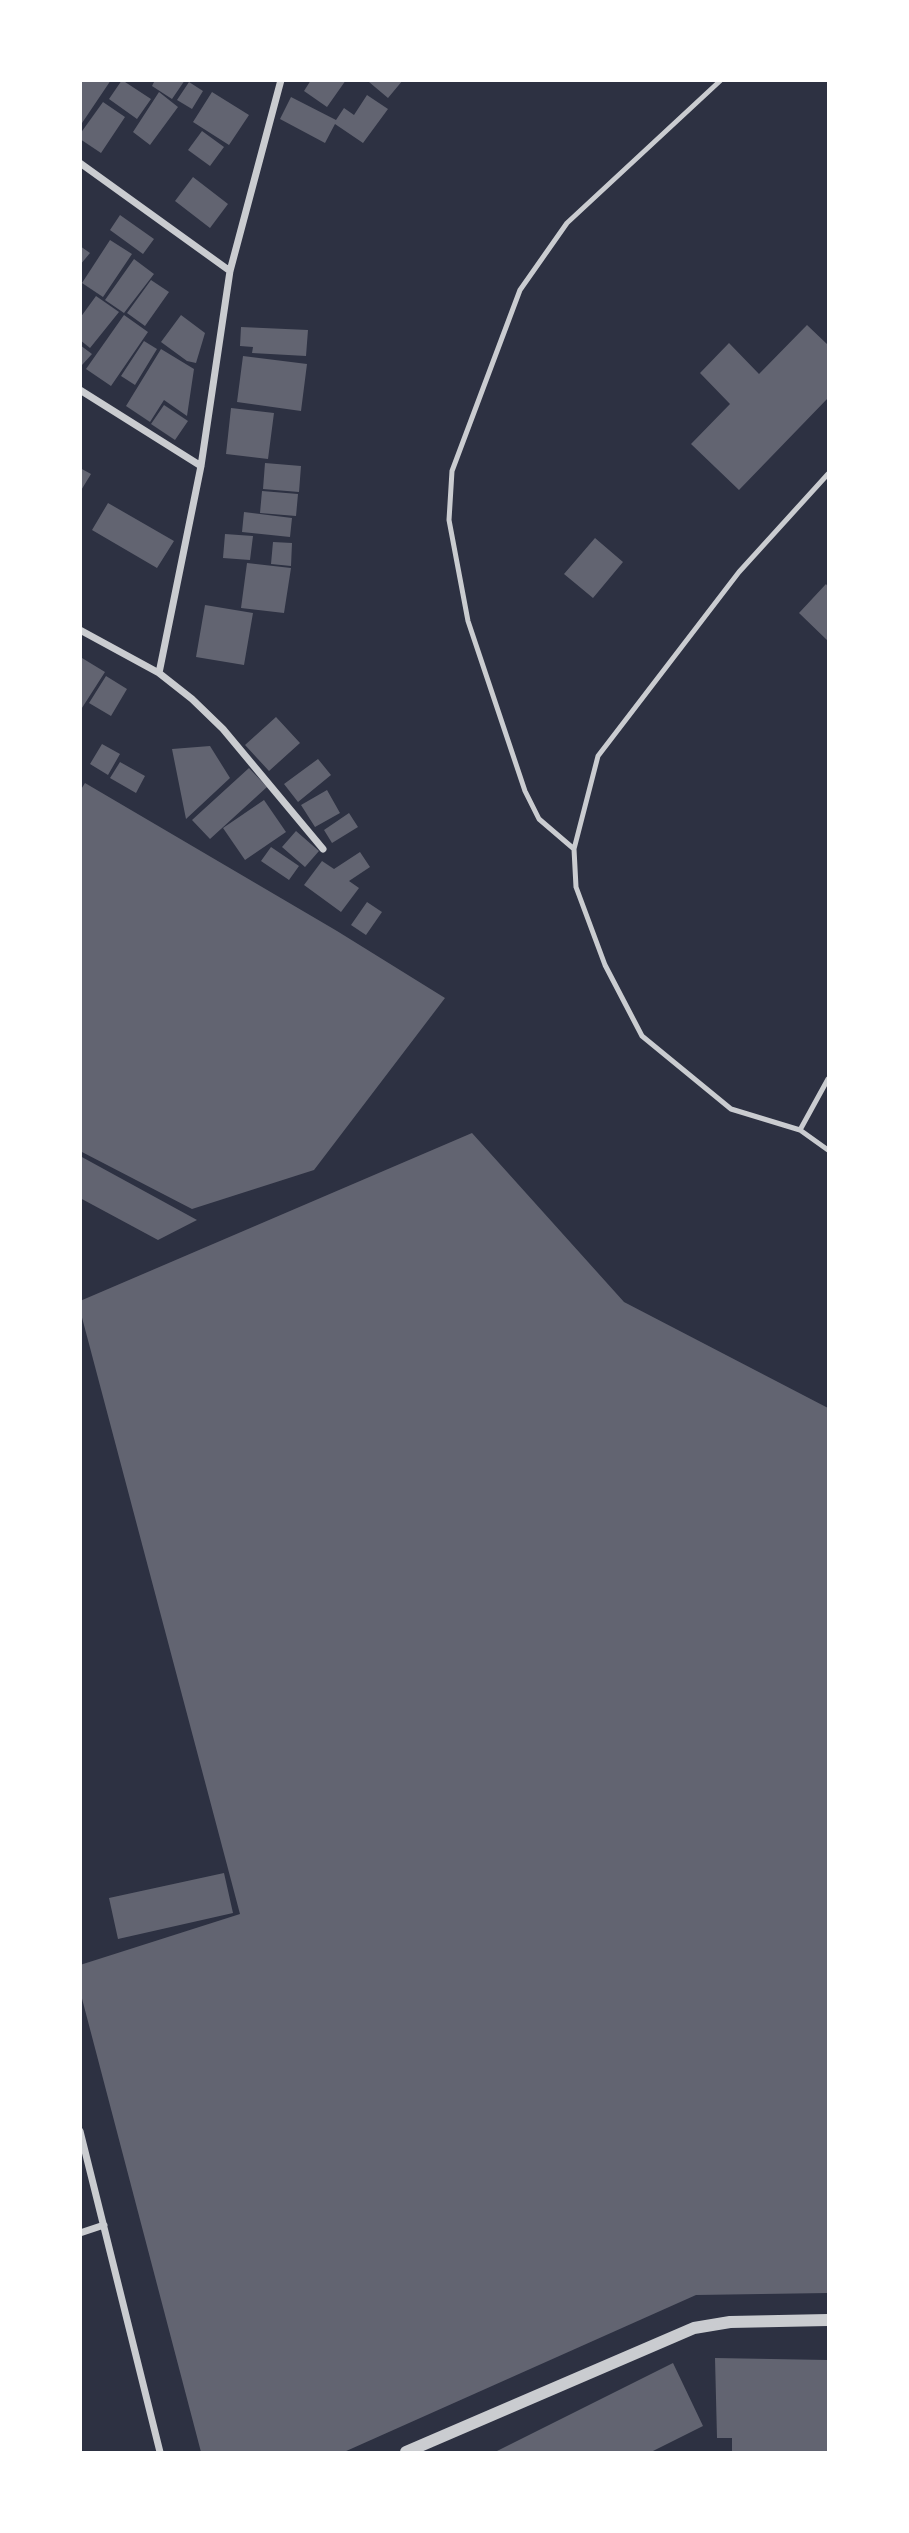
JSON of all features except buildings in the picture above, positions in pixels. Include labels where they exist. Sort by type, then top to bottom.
[{"type":"street","points":[[159,673],[201,466],[230,271],[281,80]]},
{"type":"street","points":[[80,163],[230,271]]},
{"type":"street","points":[[80,390],[201,466]]},
{"type":"street","points":[[80,630],[159,673],[191,699],[223,729],[323,849]]},
{"type":"street","points":[[80,2131],[160,2452]]},
{"type":"street","points":[[80,2234],[104,2225]]},
{"type":"street","points":[[406,2452],[694,2328],[730,2322],[828,2320]]},
{"type":"lane","points":[[574,849],[539,819],[526,791],[468,621],[449,520],[452,471],[520,290],[566,223],[721,80]]},
{"type":"lane","points":[[828,474],[738,572],[598,756],[574,849],[576,887],[605,965],[642,1035],[731,1109],[800,1130],[828,1150]]},
{"type":"lane","points":[[800,1130],[828,1079]]}]
